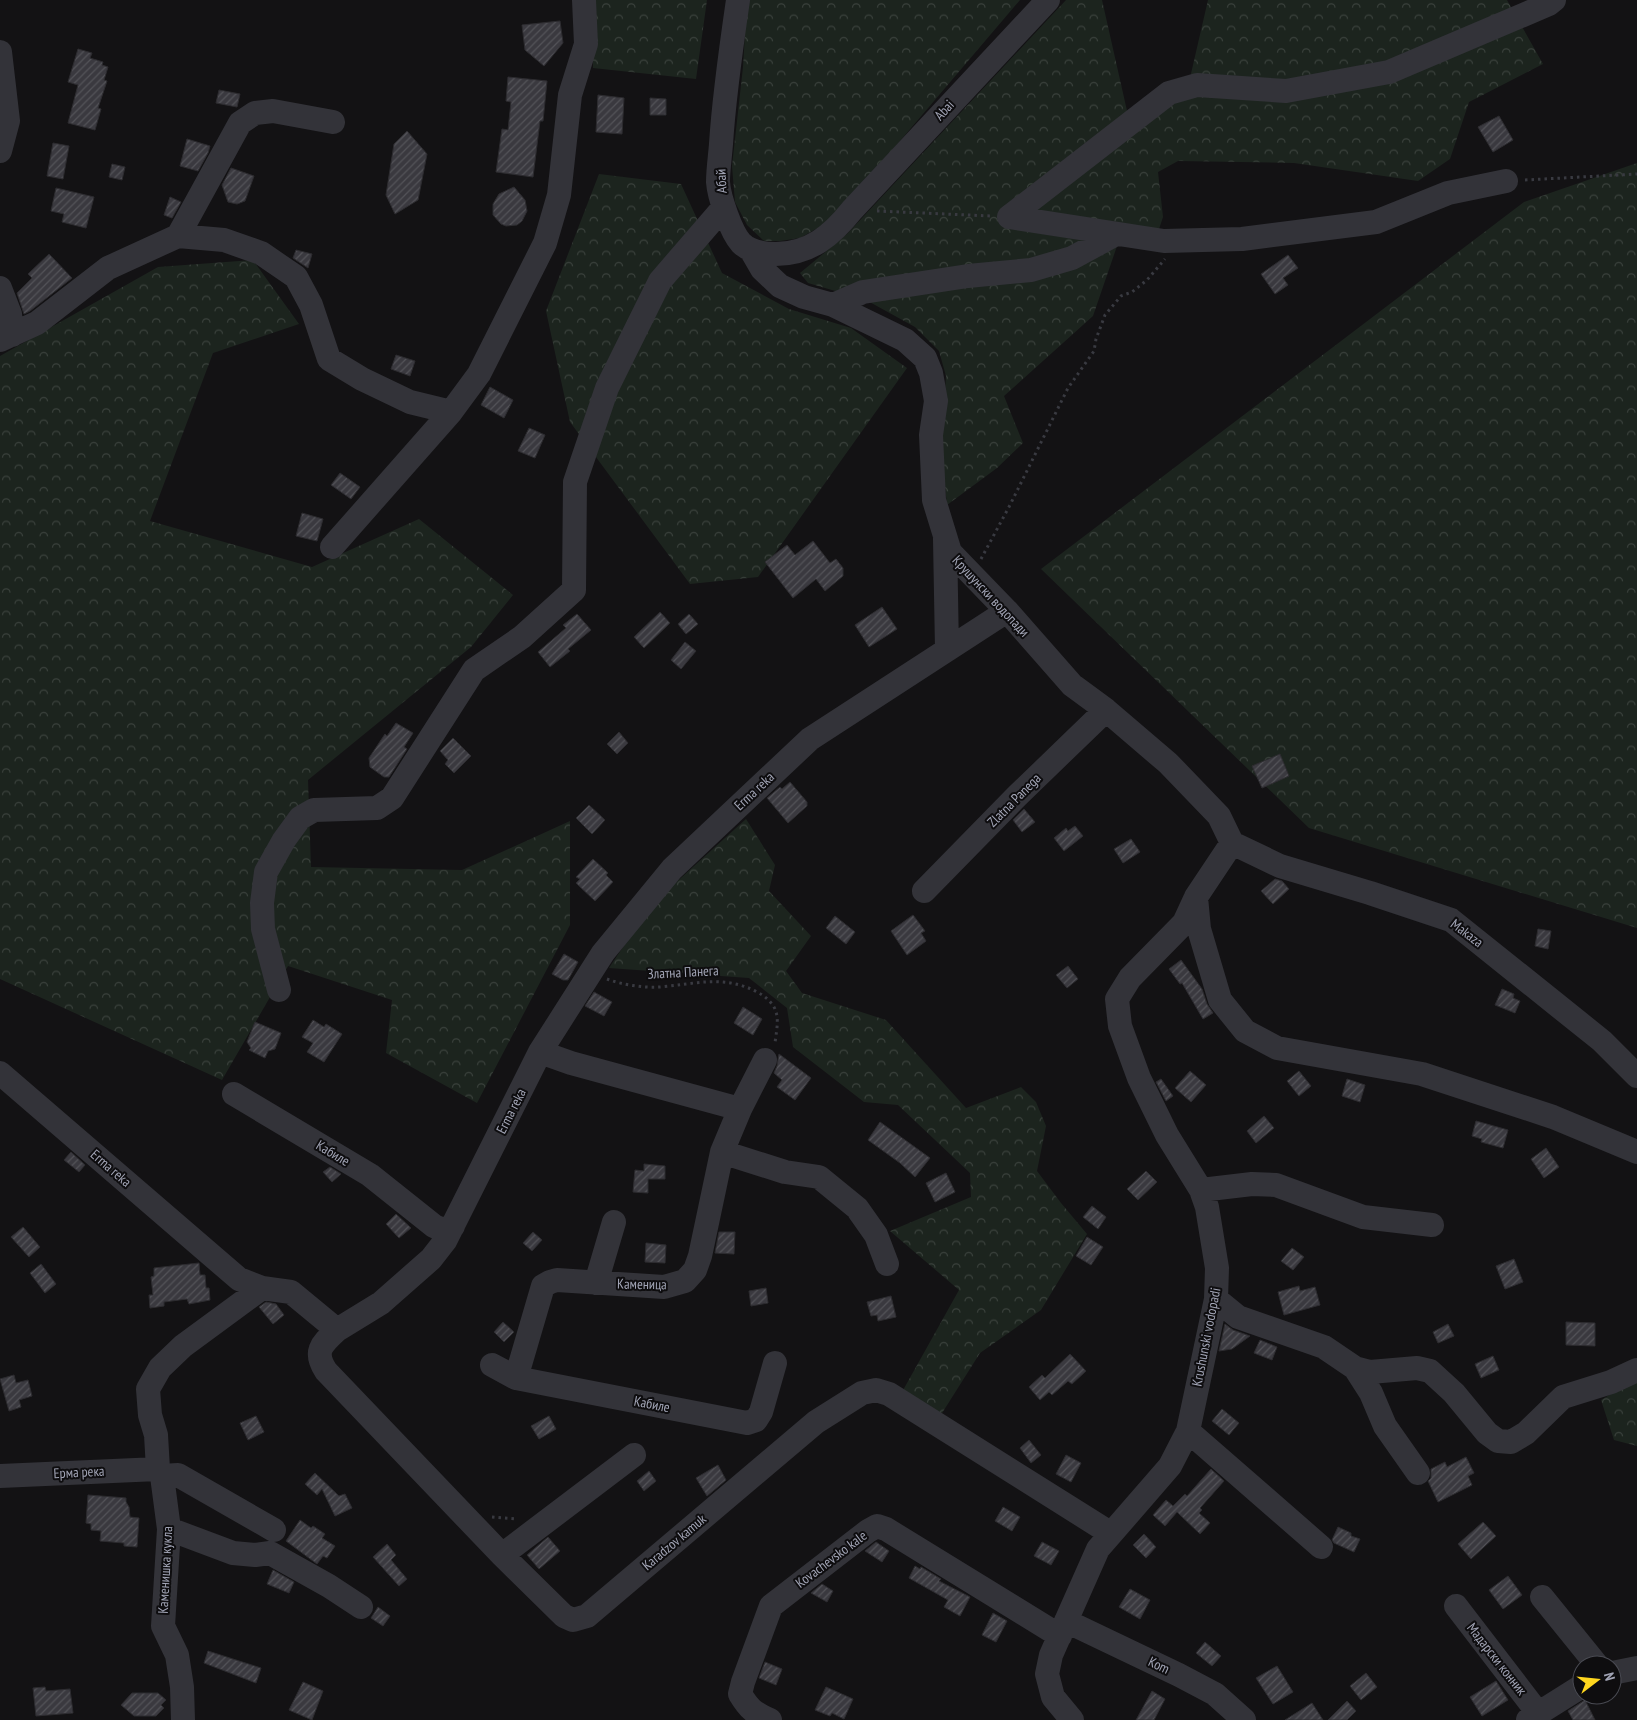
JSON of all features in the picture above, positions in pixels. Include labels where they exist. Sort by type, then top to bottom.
[{"type":"street","points":[[332,547],[451,412],[479,374],[545,243],[559,195],[570,95],[586,44],[584,0]]},
{"type":"street","name":"Абай","points":[[738,0],[722,127],[718,183],[723,208],[740,242],[751,250]]},
{"type":"street","name":"Abai","points":[[847,215],[1048,0]]},
{"type":"street","points":[[1009,216],[1169,92],[1197,85],[1286,91],[1389,72],[1549,4],[1554,0]]},
{"type":"street","points":[[0,52],[8,122],[0,151]]},
{"type":"street","points":[[178,236],[240,123],[255,113],[273,111],[333,122]]},
{"type":"street","points":[[1009,216],[1164,241],[1242,239],[1376,222],[1448,193],[1506,181]]},
{"type":"street","points":[[279,990],[263,929],[262,903],[266,872],[284,840],[300,818],[314,810],[377,808],[392,798],[474,670],[522,637],[574,590],[575,482],[607,388],[660,280],[723,208]]},
{"type":"street","points":[[751,250],[768,254],[789,254],[805,250],[832,233],[847,215]]},
{"type":"street","points":[[833,305],[863,292],[968,276],[1031,270],[1072,258],[1116,234]]},
{"type":"street","points":[[6,338],[37,323],[108,268],[178,236],[224,240],[261,253],[296,277],[311,305],[328,359],[362,379],[410,402],[451,412]]},
{"type":"street","name":"Крушунски водопади","points":[[751,250],[762,269],[780,286],[804,297],[833,305],[905,340],[925,358],[931,373],[936,401],[931,435],[934,500],[950,552],[1007,611],[1072,685],[1106,710],[1168,763],[1219,816],[1232,843]]},
{"type":"street","points":[[0,288],[10,314],[6,338]]},
{"type":"street","points":[[944,534],[947,650]]},
{"type":"street","name":"Erma reka","points":[[0,1073],[239,1279],[262,1288],[291,1292],[337,1330],[381,1303],[431,1259],[445,1241],[540,1052],[602,953],[672,869],[810,739],[1007,611]]},
{"type":"street","name":"Zlatna Panega","points":[[924,891],[1016,796],[1106,710]]},
{"type":"street","name":"Krushunski vodopadi","points":[[1072,1720],[1053,1697],[1046,1674],[1051,1655],[1098,1549],[1170,1466],[1188,1431],[1216,1299],[1217,1268],[1207,1207],[1201,1190],[1167,1135],[1139,1078],[1120,1026],[1117,999],[1130,978],[1184,923],[1196,897],[1232,843]]},
{"type":"street","name":"Makaza","points":[[1232,843],[1280,866],[1452,920],[1602,1041],[1637,1076]]},
{"type":"street","points":[[1196,897],[1199,929],[1220,1000],[1244,1031],[1277,1048],[1422,1074],[1553,1117],[1637,1152]]},
{"type":"street","points":[[540,1052],[571,1063],[740,1109]]},
{"type":"street","name":"Каменица","points":[[516,1378],[544,1286],[550,1282],[558,1280],[664,1287],[685,1281],[695,1270],[700,1256],[722,1152],[740,1109],[765,1060]]},
{"type":"street","name":"Кабиле","points":[[234,1094],[370,1175],[434,1226],[439,1229],[445,1229],[453,1226]]},
{"type":"street","points":[[722,1152],[785,1172],[819,1177],[857,1208],[876,1235],[887,1264]]},
{"type":"street","points":[[1201,1190],[1252,1184],[1276,1185],[1363,1217],[1432,1224]]},
{"type":"street","points":[[596,1283],[614,1222]]},
{"type":"street","name":"Каменишка кукла","points":[[183,1720],[182,1687],[177,1655],[163,1626],[169,1529],[156,1435],[150,1415],[148,1389],[160,1368],[184,1346],[262,1288]]},
{"type":"street","points":[[1216,1299],[1238,1317],[1324,1347],[1355,1368],[1370,1372],[1417,1368],[1430,1370],[1454,1393],[1487,1433],[1498,1441],[1511,1442],[1526,1432],[1563,1397],[1611,1382],[1637,1370]]},
{"type":"street","name":"Karadzov kamuk","points":[[337,1330],[322,1344],[319,1353],[321,1363],[326,1371],[502,1555],[564,1616],[573,1620],[587,1616],[816,1422],[862,1393],[876,1390],[889,1394],[1110,1533]]},
{"type":"street","name":"Кабиле","points":[[492,1365],[516,1378],[747,1423],[756,1420],[761,1412],[775,1363]]},
{"type":"street","points":[[1355,1368],[1371,1393],[1385,1426],[1418,1472]]},
{"type":"street","points":[[1188,1431],[1321,1547]]},
{"type":"street","points":[[502,1555],[634,1455]]},
{"type":"street","name":"Ерма река","points":[[0,1476],[160,1472],[178,1475],[274,1530]]},
{"type":"street","name":"Kovachevsko kale","points":[[770,1720],[755,1714],[740,1694],[742,1682],[771,1606],[877,1526],[886,1528],[1063,1629]]},
{"type":"street","points":[[169,1529],[233,1553],[256,1556],[270,1553],[329,1586],[361,1607]]},
{"type":"street","points":[[1542,1597],[1589,1655]]},
{"type":"street","name":"Мадарски конник","points":[[1456,1606],[1533,1716]]},
{"type":"street","name":"Kom","points":[[1063,1629],[1179,1675],[1215,1694],[1244,1720]]},
{"type":"street","points":[[1622,1671],[1637,1668]]},
{"type":"street","points":[[1533,1716],[1572,1692]]},
{"type":"path","points":[[1506,181],[1637,174]]},
{"type":"path","points":[[847,215],[1009,216]]},
{"type":"path","points":[[973,576],[1068,388],[1094,351],[1096,339],[1105,316],[1121,296],[1132,292],[1148,280],[1182,240]]},
{"type":"path","name":"Златна Панега","points":[[590,974],[621,984],[659,987],[697,981],[728,981],[750,988],[767,997],[776,1012],[775,1044],[765,1060]]},
{"type":"path","points":[[465,1516],[520,1518]]},
{"type":"green space","points":[[593,0],[707,0],[696,79],[593,68]]},
{"type":"green space","points":[[747,0],[1020,0],[860,188],[823,225],[800,238],[764,241],[747,225],[735,202],[732,166],[743,67]]},
{"type":"green space","points":[[1066,0],[1102,0],[1132,133],[1187,91],[1208,0],[1507,0],[1543,64],[1469,102],[1450,159],[1418,181],[1294,163],[1178,161],[1158,172],[1163,217],[1153,247],[1117,246],[1093,316],[1004,396],[1023,443],[997,468],[947,505],[941,450],[946,376],[939,351],[915,327],[866,300],[808,283],[800,273],[847,234]]},
{"type":"green space","points":[[1637,163],[1637,928],[1309,828],[1041,569],[1524,202]]},
{"type":"green space","points":[[599,174],[681,184],[722,273],[789,309],[851,328],[907,368],[758,577],[690,584],[570,422],[546,311]]},
{"type":"green space","points":[[253,260],[299,324],[213,353],[150,521],[312,567],[419,519],[513,595],[471,647],[308,780],[311,867],[462,870],[570,821],[570,925],[477,1103],[386,1053],[392,1000],[288,966],[222,1080],[0,979],[0,356],[158,267]]},
{"type":"green space","points":[[746,819],[775,865],[769,891],[811,936],[786,971],[802,993],[886,1020],[966,1108],[1021,1087],[1036,1102],[1046,1126],[1037,1171],[1087,1234],[1041,1310],[980,1353],[932,1429],[897,1401],[959,1290],[890,1231],[971,1197],[970,1173],[898,1105],[864,1102],[793,1047],[787,1008],[749,978],[609,968],[651,905]]},
{"type":"green space","points":[[1637,1378],[1637,1446],[1614,1440],[1601,1400]]},
{"type":"building","points":[[560,21],[563,43],[544,66],[525,50],[522,25]]},
{"type":"building","points":[[78,49],[92,53],[90,58],[103,62],[102,65],[108,67],[104,80],[107,81],[98,108],[101,109],[95,130],[68,123],[78,85],[68,82]]},
{"type":"building","points":[[508,77],[547,81],[543,121],[540,121],[533,177],[496,172],[502,129],[508,130],[511,102],[506,101]]},
{"type":"building","points":[[219,90],[240,94],[237,107],[216,103]]},
{"type":"building","points":[[598,95],[624,98],[622,134],[596,132]]},
{"type":"building","points":[[650,98],[666,99],[666,115],[650,115]]},
{"type":"building","points":[[1499,116],[1513,140],[1493,152],[1478,127]]},
{"type":"building","points":[[407,131],[427,154],[418,200],[395,214],[386,195],[394,144]]},
{"type":"building","points":[[187,139],[210,146],[198,171],[180,166]]},
{"type":"building","points":[[53,143],[69,146],[63,179],[47,176]]},
{"type":"building","points":[[112,164],[125,167],[122,180],[109,177]]},
{"type":"building","points":[[231,168],[254,176],[245,201],[237,204],[228,202],[222,185]]},
{"type":"building","points":[[514,187],[525,200],[527,211],[522,221],[517,225],[506,226],[501,224],[493,215],[493,204],[499,194]]},
{"type":"building","points":[[56,188],[94,197],[86,228],[62,222],[64,214],[51,211]]},
{"type":"building","points":[[170,197],[181,202],[172,218],[164,215]]},
{"type":"building","points":[[296,250],[312,254],[308,268],[293,258]]},
{"type":"building","points":[[49,254],[72,278],[24,314],[17,293],[32,278],[28,274]]},
{"type":"building","points":[[1288,255],[1298,268],[1283,278],[1288,285],[1275,294],[1261,274]]},
{"type":"building","points":[[396,355],[415,361],[410,376],[391,369]]},
{"type":"building","points":[[490,387],[513,400],[504,418],[481,405]]},
{"type":"building","points":[[529,428],[545,435],[535,458],[518,451]]},
{"type":"building","points":[[340,473],[360,487],[351,499],[331,485]]},
{"type":"building","points":[[302,513],[323,519],[317,541],[296,536]]},
{"type":"building","points":[[813,541],[830,563],[836,559],[843,568],[843,576],[825,591],[816,579],[793,598],[765,562],[787,545],[795,555]]},
{"type":"building","points":[[882,607],[897,629],[869,647],[855,625]]},
{"type":"building","points":[[660,612],[670,623],[644,648],[634,637]]},
{"type":"building","points":[[577,614],[591,630],[568,649],[570,651],[550,667],[538,652],[566,628],[563,625]]},
{"type":"building","points":[[689,614],[698,624],[686,634],[678,624]]},
{"type":"building","points":[[685,642],[696,651],[681,669],[671,660]]},
{"type":"building","points":[[396,723],[413,733],[404,747],[407,749],[389,777],[384,777],[370,767],[369,758],[385,734],[387,736]]},
{"type":"building","points":[[619,732],[628,743],[617,754],[607,744]]},
{"type":"building","points":[[453,738],[471,756],[454,773],[445,764],[448,760],[440,751]]},
{"type":"building","points":[[1280,754],[1289,776],[1262,788],[1252,766]]},
{"type":"building","points":[[790,782],[807,802],[807,806],[788,823],[767,798],[780,787],[782,789]]},
{"type":"building","points":[[589,805],[605,820],[592,834],[576,818]]},
{"type":"building","points":[[1024,809],[1035,822],[1022,832],[1013,820]]},
{"type":"building","points":[[1075,826],[1083,836],[1064,851],[1054,838],[1066,828],[1068,831]]},
{"type":"building","points":[[1131,839],[1140,852],[1123,863],[1114,849]]},
{"type":"building","points":[[593,859],[608,873],[606,875],[613,882],[595,901],[576,883],[580,879],[576,877]]},
{"type":"building","points":[[1275,879],[1282,881],[1289,889],[1273,904],[1261,891]]},
{"type":"building","points":[[913,915],[925,931],[921,933],[926,941],[907,955],[891,931]]},
{"type":"building","points":[[835,916],[855,932],[846,944],[826,928]]},
{"type":"building","points":[[1538,929],[1551,931],[1548,949],[1535,946]]},
{"type":"building","points":[[564,954],[578,962],[568,980],[563,980],[552,974]]},
{"type":"building","points":[[1181,960],[1202,989],[1207,1004],[1213,1013],[1203,1019],[1182,983],[1180,984],[1169,969]]},
{"type":"building","points":[[1068,966],[1078,979],[1067,988],[1056,975]]},
{"type":"building","points":[[1502,989],[1514,994],[1513,998],[1520,1001],[1515,1013],[1495,1005]]},
{"type":"building","points":[[594,992],[612,1002],[604,1016],[585,1006]]},
{"type":"building","points":[[743,1007],[762,1019],[753,1035],[734,1023]]},
{"type":"building","points":[[313,1020],[324,1027],[326,1024],[342,1034],[324,1062],[307,1052],[313,1043],[302,1037]]},
{"type":"building","points":[[255,1022],[281,1033],[275,1049],[268,1051],[265,1058],[249,1050],[251,1048],[247,1042]]},
{"type":"building","points":[[779,1054],[811,1078],[795,1100],[777,1087],[782,1080],[774,1073]]},
{"type":"building","points":[[1190,1071],[1206,1085],[1191,1102],[1175,1088]]},
{"type":"building","points":[[1299,1071],[1311,1086],[1299,1096],[1287,1081]]},
{"type":"building","points":[[1161,1079],[1173,1096],[1166,1101],[1156,1082]]},
{"type":"building","points":[[1347,1079],[1365,1085],[1360,1102],[1342,1096]]},
{"type":"building","points":[[1264,1116],[1274,1128],[1256,1143],[1247,1131]]},
{"type":"building","points":[[1476,1121],[1508,1130],[1503,1148],[1481,1142],[1482,1139],[1472,1136]]},
{"type":"building","points":[[880,1122],[930,1158],[915,1177],[900,1163],[868,1140]]},
{"type":"building","points":[[1546,1148],[1559,1167],[1544,1178],[1531,1159]]},
{"type":"building","points":[[71,1152],[85,1165],[79,1172],[64,1160]]},
{"type":"building","points":[[644,1164],[665,1166],[665,1179],[648,1179],[648,1193],[633,1192],[635,1170],[644,1171]]},
{"type":"building","points":[[330,1167],[341,1174],[332,1182],[323,1172]]},
{"type":"building","points":[[1146,1171],[1157,1182],[1138,1200],[1127,1189]]},
{"type":"building","points":[[946,1173],[955,1192],[935,1202],[926,1183]]},
{"type":"building","points":[[1092,1206],[1106,1217],[1098,1229],[1083,1217]]},
{"type":"building","points":[[396,1214],[411,1228],[399,1238],[386,1224]]},
{"type":"building","points":[[23,1227],[40,1247],[29,1257],[11,1237]]},
{"type":"building","points":[[533,1232],[542,1240],[532,1251],[523,1243]]},
{"type":"building","points":[[719,1232],[735,1232],[734,1254],[715,1253]]},
{"type":"building","points":[[1087,1237],[1103,1247],[1091,1265],[1076,1256]]},
{"type":"building","points":[[646,1243],[666,1245],[665,1263],[645,1262]]},
{"type":"building","points":[[1292,1248],[1304,1257],[1293,1270],[1281,1261]]},
{"type":"building","points":[[1514,1259],[1523,1282],[1505,1289],[1496,1266]]},
{"type":"building","points":[[199,1263],[200,1275],[205,1275],[206,1288],[209,1288],[210,1300],[189,1304],[187,1299],[164,1302],[164,1306],[150,1308],[149,1295],[153,1295],[151,1277],[154,1276],[154,1268]]},
{"type":"building","points":[[41,1264],[56,1284],[45,1293],[30,1273]]},
{"type":"building","points":[[1299,1286],[1300,1291],[1315,1287],[1320,1305],[1284,1315],[1278,1292]]},
{"type":"building","points":[[766,1288],[768,1303],[751,1306],[749,1291]]},
{"type":"building","points":[[891,1296],[896,1317],[878,1321],[877,1315],[871,1316],[867,1302]]},
{"type":"building","points":[[266,1302],[276,1304],[284,1315],[273,1324],[259,1307]]},
{"type":"building","points":[[503,1322],[514,1332],[504,1342],[494,1332]]},
{"type":"building","points":[[1566,1322],[1595,1323],[1595,1346],[1566,1345]]},
{"type":"building","points":[[1225,1324],[1233,1330],[1250,1336],[1232,1349],[1219,1351]]},
{"type":"building","points":[[1448,1324],[1454,1336],[1438,1343],[1433,1332]]},
{"type":"building","points":[[1260,1340],[1277,1347],[1272,1360],[1254,1353]]},
{"type":"building","points":[[1070,1354],[1086,1371],[1072,1384],[1068,1381],[1052,1395],[1049,1392],[1040,1400],[1029,1387],[1042,1375],[1045,1378]]},
{"type":"building","points":[[1493,1356],[1499,1370],[1481,1378],[1475,1364]]},
{"type":"building","points":[[14,1375],[16,1383],[28,1380],[32,1396],[19,1400],[21,1407],[9,1411],[0,1379]]},
{"type":"building","points":[[1222,1409],[1239,1423],[1229,1435],[1212,1421]]},
{"type":"building","points":[[256,1416],[264,1432],[248,1440],[240,1423]]},
{"type":"building","points":[[549,1416],[556,1429],[539,1439],[531,1426]]},
{"type":"building","points":[[1029,1440],[1041,1455],[1031,1463],[1020,1448]]},
{"type":"building","points":[[1066,1455],[1081,1463],[1071,1482],[1056,1474]]},
{"type":"building","points":[[1466,1457],[1474,1473],[1468,1476],[1472,1485],[1438,1502],[1428,1481],[1431,1478],[1431,1469],[1445,1462],[1447,1467]]},
{"type":"building","points":[[718,1465],[726,1480],[707,1496],[696,1478]]},
{"type":"building","points":[[1211,1469],[1224,1481],[1200,1508],[1202,1510],[1199,1513],[1210,1523],[1200,1534],[1177,1512],[1165,1526],[1153,1515],[1166,1500],[1173,1506],[1185,1494],[1187,1496]]},
{"type":"building","points":[[649,1471],[656,1481],[644,1491],[637,1481]]},
{"type":"building","points":[[315,1473],[339,1496],[345,1494],[352,1508],[335,1516],[322,1489],[317,1495],[305,1484]]},
{"type":"building","points":[[88,1495],[126,1498],[130,1517],[139,1518],[137,1547],[124,1546],[124,1543],[100,1541],[101,1531],[91,1530],[91,1524],[86,1523]]},
{"type":"building","points":[[1003,1507],[1020,1517],[1012,1531],[995,1521]]},
{"type":"building","points":[[300,1520],[311,1528],[313,1526],[325,1534],[322,1538],[335,1546],[327,1558],[323,1556],[317,1564],[286,1541]]},
{"type":"building","points":[[1483,1522],[1496,1536],[1471,1559],[1458,1544]]},
{"type":"building","points":[[1338,1527],[1351,1533],[1351,1536],[1360,1539],[1354,1552],[1334,1543],[1332,1540]]},
{"type":"building","points":[[1144,1534],[1156,1547],[1146,1558],[1133,1545]]},
{"type":"building","points":[[548,1537],[560,1551],[539,1569],[527,1555]]},
{"type":"building","points":[[876,1542],[889,1551],[882,1562],[865,1551]]},
{"type":"building","points":[[1042,1542],[1059,1551],[1051,1565],[1034,1556]]},
{"type":"building","points":[[387,1544],[396,1555],[391,1560],[407,1579],[399,1586],[373,1557]]},
{"type":"building","points":[[915,1566],[920,1569],[921,1567],[941,1579],[939,1581],[970,1597],[960,1616],[944,1607],[948,1600],[909,1578]]},
{"type":"building","points":[[273,1570],[294,1582],[289,1593],[267,1584]]},
{"type":"building","points":[[1508,1576],[1522,1595],[1503,1609],[1489,1590]]},
{"type":"building","points":[[822,1584],[833,1591],[827,1602],[811,1593]]},
{"type":"building","points":[[1130,1589],[1150,1600],[1140,1619],[1119,1607]]},
{"type":"building","points":[[378,1607],[390,1616],[383,1626],[371,1618]]},
{"type":"building","points":[[993,1613],[1007,1621],[996,1642],[982,1635]]},
{"type":"building","points":[[1205,1642],[1221,1656],[1212,1666],[1196,1653]]},
{"type":"building","points":[[208,1651],[261,1668],[256,1683],[204,1663]]},
{"type":"building","points":[[765,1662],[782,1669],[776,1685],[759,1678]]},
{"type":"building","points":[[1277,1666],[1293,1692],[1273,1704],[1256,1678]]},
{"type":"building","points":[[1366,1673],[1377,1687],[1361,1700],[1350,1686]]},
{"type":"building","points":[[1496,1681],[1508,1700],[1482,1716],[1470,1697]]},
{"type":"building","points":[[303,1682],[323,1691],[312,1720],[289,1710]]},
{"type":"building","points":[[45,1687],[46,1691],[70,1689],[73,1713],[36,1716],[33,1688]]},
{"type":"building","points":[[826,1687],[853,1699],[844,1719],[832,1713],[830,1716],[815,1710]]},
{"type":"building","points":[[1152,1691],[1165,1699],[1154,1720],[1136,1720]]},
{"type":"building","points":[[132,1693],[158,1693],[166,1700],[161,1705],[164,1708],[156,1716],[134,1716],[121,1705]]},
{"type":"building","points":[[1347,1701],[1356,1711],[1347,1720],[1328,1720]]},
{"type":"building","points":[[1312,1703],[1323,1720],[1285,1720]]},
{"type":"building","points":[[1577,1705],[1588,1705],[1595,1720],[1573,1720],[1568,1711]]}]
